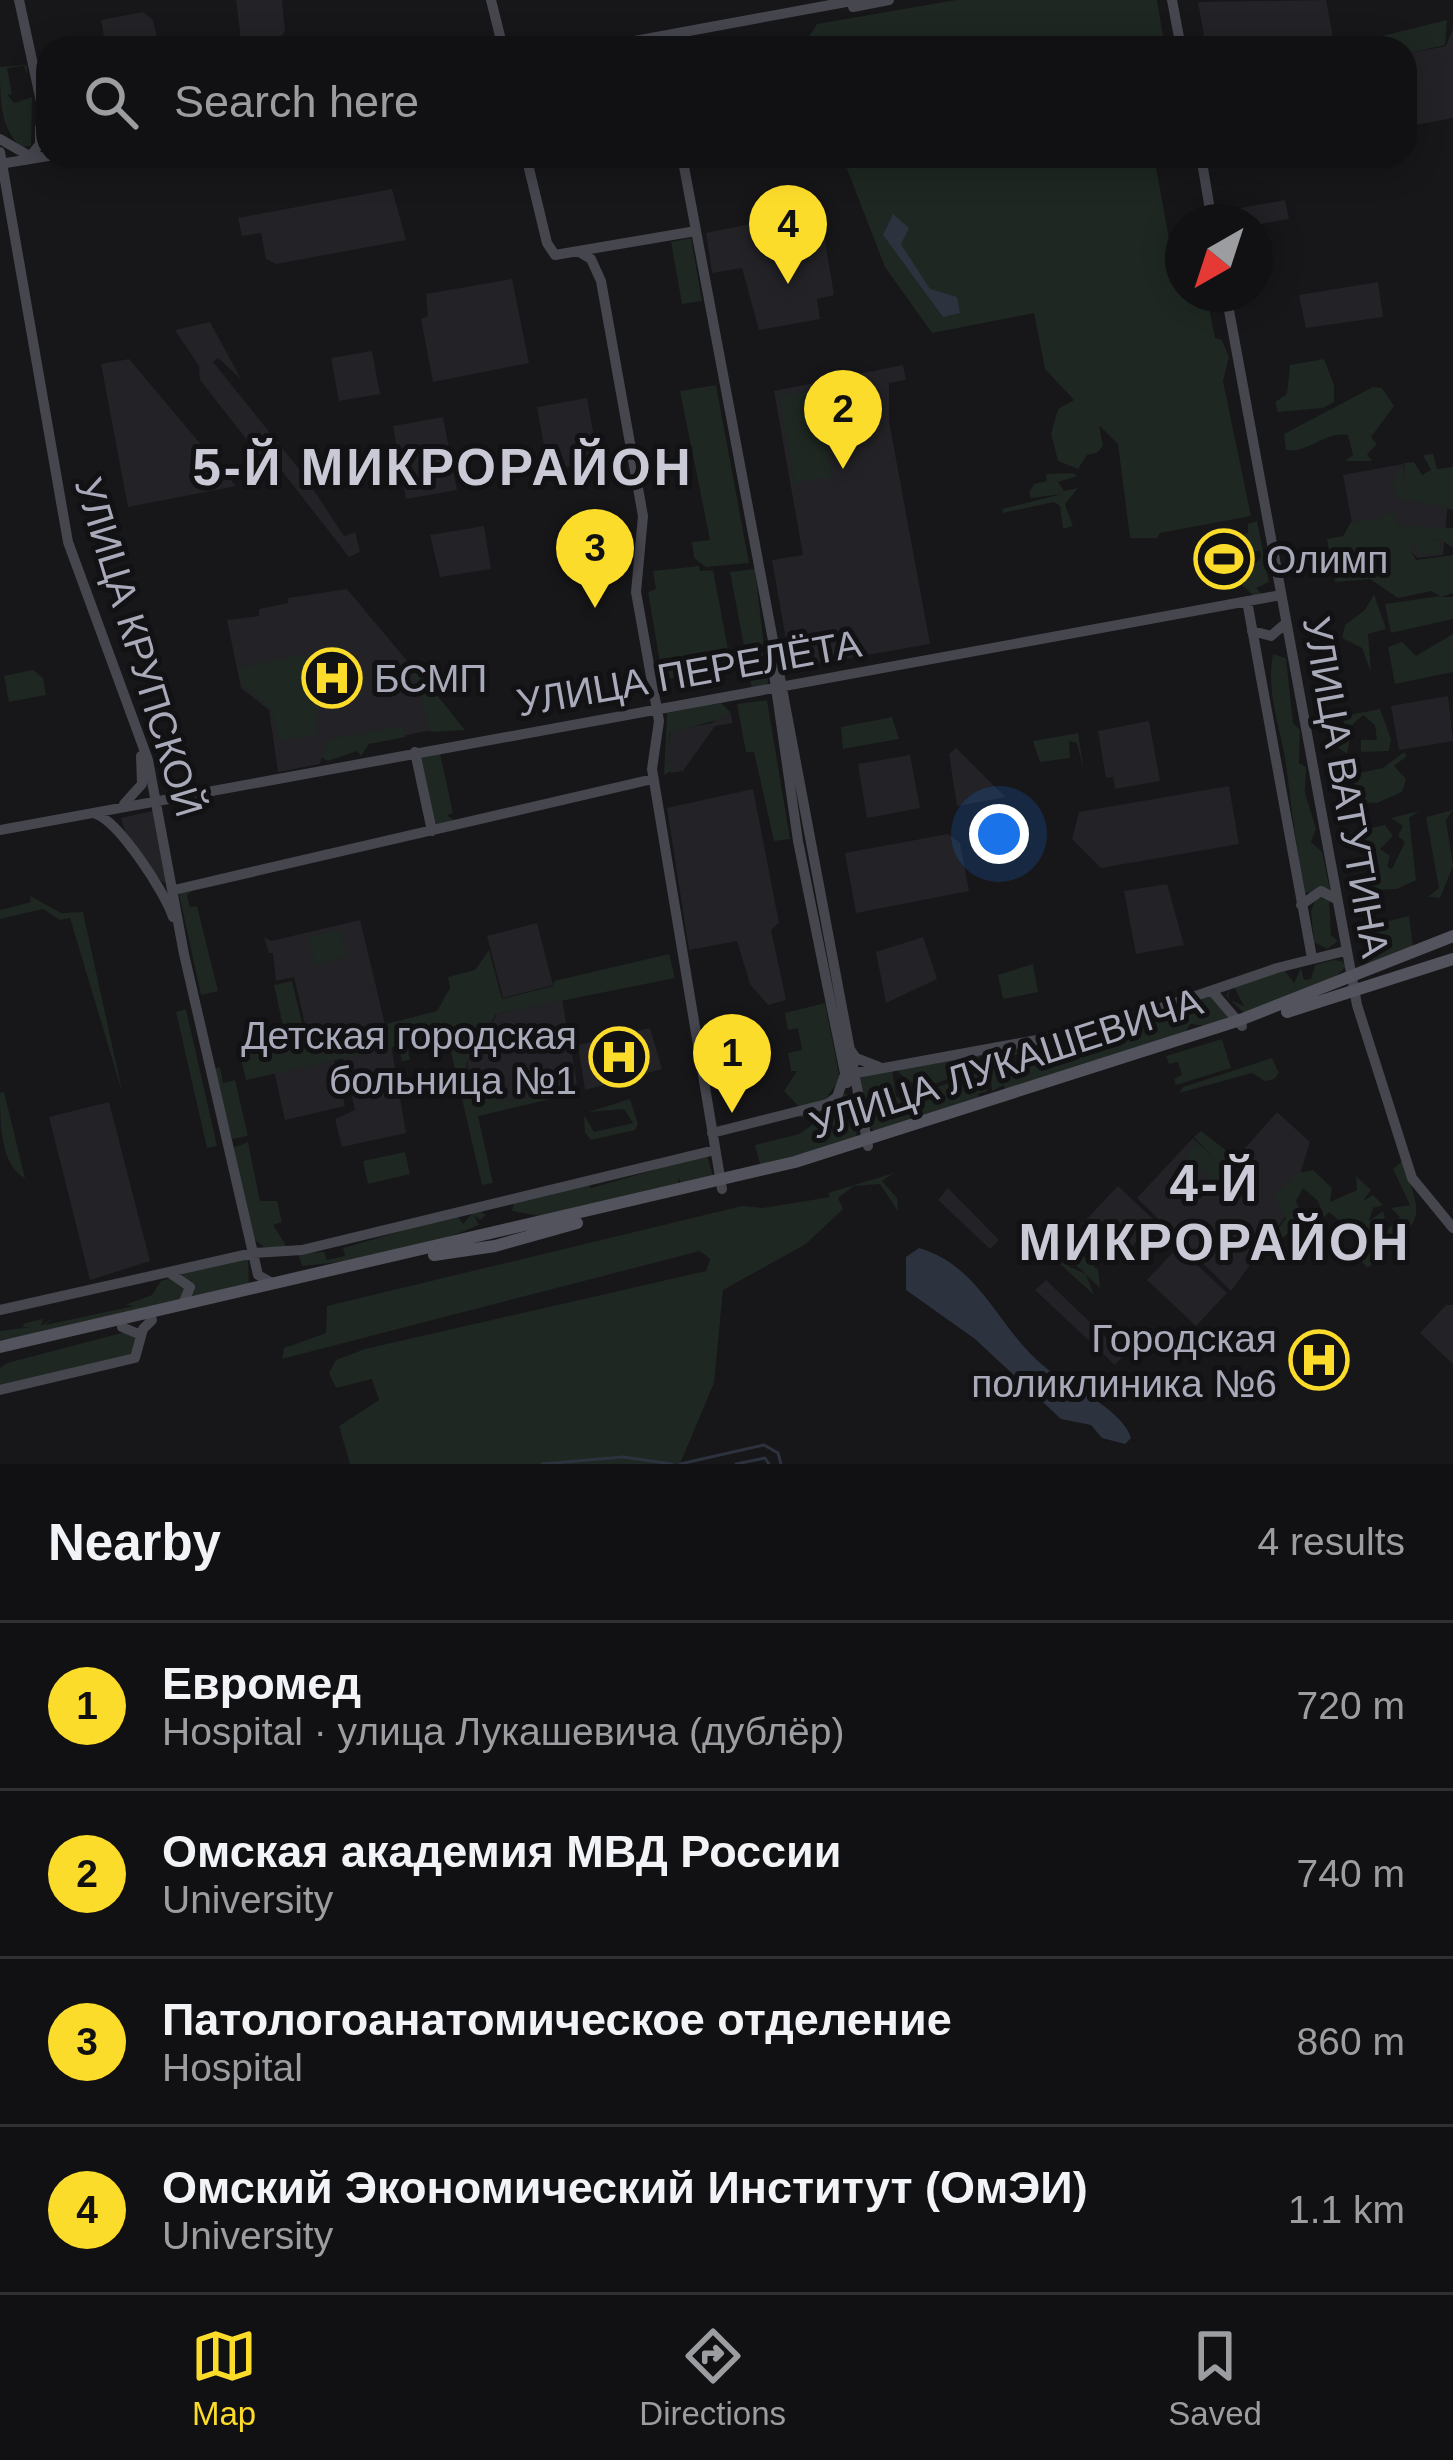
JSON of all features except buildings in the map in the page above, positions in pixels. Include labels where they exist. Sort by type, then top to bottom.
[{"type":"main road","points":[[19,0],[36,90]]},
{"type":"main road","points":[[489,0],[497,36]]},
{"type":"main road","points":[[690,36],[857,0]]},
{"type":"main road","points":[[695,36],[890,0]]},
{"type":"main road","points":[[1172,0],[1179,36]]},
{"type":"main road","points":[[0,139],[28,156]]},
{"type":"main road","points":[[3,197],[11,174],[36,146]]},
{"type":"main road","points":[[1,160],[36,155]]},
{"type":"main road","name":"УЛИЦА КРУПСКОЙ","points":[[1,160],[3,197],[65,528],[164,831],[246,1231]]},
{"type":"main road","points":[[529,168],[549,248],[561,256],[696,231]]},
{"type":"main road","points":[[684,168],[774,653],[776,689],[809,874],[848,1075],[867,1140]]},
{"type":"main road","points":[[1203,168],[1209,204]]},
{"type":"main road","points":[[581,253],[591,259],[601,281],[641,507],[636,592],[657,709],[653,779],[722,1186]]},
{"type":"main road","name":"УЛИЦА ВАТУТИНА","points":[[1229,312],[1352,985],[1412,1178],[1453,1228]]},
{"type":"main road","name":"УЛИЦА ВАТУТИНА","points":[[1281,595],[1247,601],[1312,958]]},
{"type":"main road","name":"УЛИЦА ПЕРЕЛЁТА","points":[[0,830],[1247,601]]},
{"type":"main road","points":[[1252,631],[1271,636],[1286,622]]},
{"type":"main road","name":"УЛИЦА КРУПСКОЙ","points":[[94,623],[151,771],[175,926],[251,1253],[261,1281],[278,1284]]},
{"type":"main road","points":[[416,752],[432,831]]},
{"type":"main road","points":[[115,807],[140,791],[141,756]]},
{"type":"main road","points":[[151,771],[164,788],[190,794]]},
{"type":"main road","points":[[174,890],[653,779]]},
{"type":"main road","points":[[164,831],[169,810],[190,794]]},
{"type":"main road","points":[[89,813],[116,828],[162,891],[175,926]]},
{"type":"main road","points":[[1301,904],[1321,891],[1336,899]]},
{"type":"main road","name":"УЛИЦА ЛУКАШЕВИЧА","points":[[0,1351],[217,1297],[722,1186],[1241,1023],[1352,985],[1453,936]]},
{"type":"main road","points":[[848,1075],[1102,1028],[1345,951]]},
{"type":"main road","name":"УЛИЦА ЛУКАШЕВИЧА","points":[[1352,985],[1392,977],[1409,961],[1453,959]]},
{"type":"main road","points":[[1212,991],[1241,1023]]},
{"type":"main road","points":[[840,1035],[864,1063],[883,1067]]},
{"type":"main road","points":[[848,1075],[844,1091],[867,1140]]},
{"type":"main road","points":[[712,1133],[820,1107],[844,1091]]},
{"type":"main road","points":[[0,1310],[251,1253],[279,1252],[715,1150]]},
{"type":"main road","points":[[220,1260],[237,1252],[246,1231],[258,1246],[279,1252]]},
{"type":"main road","name":"УЛИЦА ЛУКАШЕВИЧА","points":[[0,1351],[122,1327],[440,1250]]},
{"type":"main road","points":[[217,1297],[253,1282],[251,1253]]},
{"type":"main road","points":[[166,1272],[184,1278],[190,1286],[188,1300],[174,1308]]},
{"type":"main road","points":[[0,1390],[129,1361],[141,1350],[140,1335],[152,1320]]},
{"type":"main road","points":[[122,1327],[140,1335]]},
{"type":"shaded area","points":[[236,0],[282,0],[282,36],[240,36]]},
{"type":"shaded area","points":[[956,0],[1157,0],[1163,36],[809,36],[817,24]]},
{"type":"shaded area","points":[[1326,0],[1333,36],[1201,36],[1198,2]]},
{"type":"shaded area","points":[[143,12],[153,20],[156,36],[104,36],[101,20]]},
{"type":"shaded area","points":[[1447,20],[1445,45],[1417,51],[1417,36],[1382,36]]},
{"type":"shaded area","points":[[1453,29],[1453,118],[1417,125],[1417,52],[1446,46]]},
{"type":"shaded area","points":[[27,65],[27,75],[24,66],[7,68],[12,94],[8,95],[14,103],[32,97],[31,146],[21,147],[5,122],[0,67]]},
{"type":"shaded area","points":[[847,168],[1156,168],[1165,217],[1165,312],[1210,312],[1215,338],[1222,340],[1229,357],[1223,381],[1251,516],[1160,533],[1157,538],[1130,538],[1118,444],[1099,425],[1103,446],[1097,453],[1087,455],[1078,469],[1058,461],[1051,434],[1058,409],[1074,400],[1045,369],[1034,313],[932,333],[885,267]]},
{"type":"shaded area","points":[[392,189],[406,240],[276,264],[266,259],[261,233],[242,236],[238,218]]},
{"type":"shaded area","points":[[1285,200],[1289,219],[1273,222],[1273,204],[1263,204]]},
{"type":"shaded area","points":[[795,215],[821,216],[834,295],[817,299],[820,319],[759,330],[742,268],[712,273],[706,233]]},
{"type":"shaded area","points":[[691,238],[702,301],[682,304],[671,242]]},
{"type":"shaded area","points":[[512,279],[529,363],[433,382],[421,319],[428,316],[426,294]]},
{"type":"shaded area","points":[[1378,282],[1383,317],[1306,328],[1299,295]]},
{"type":"shaded area","points":[[210,322],[241,379],[218,358],[213,362],[303,474],[344,536],[355,532],[360,552],[349,557],[268,453],[259,455],[200,380],[199,366],[175,330]]},
{"type":"shaded area","points":[[372,351],[380,394],[339,401],[331,358]]},
{"type":"shaded area","points":[[129,359],[236,486],[128,507],[101,364]]},
{"type":"shaded area","points":[[1324,359],[1334,385],[1334,402],[1323,408],[1278,412],[1275,402],[1287,394],[1290,365]]},
{"type":"shaded area","points":[[903,365],[906,380],[889,383],[889,421],[930,644],[791,668],[772,560],[803,555],[774,391]]},
{"type":"shaded area","points":[[716,385],[749,563],[706,567],[694,558],[692,542],[710,540],[680,391]]},
{"type":"shaded area","points":[[1373,387],[1382,388],[1394,406],[1371,437],[1377,444],[1367,454],[1372,461],[1345,461],[1353,455],[1348,435],[1286,450],[1284,434]]},
{"type":"shaded area","points":[[816,389],[832,477],[794,483],[779,396]]},
{"type":"shaded area","points":[[587,398],[599,464],[548,468],[537,407]]},
{"type":"shaded area","points":[[443,417],[457,490],[406,499],[393,426]]},
{"type":"shaded area","points":[[1433,454],[1437,469],[1453,467],[1453,510],[1407,499],[1401,503],[1401,495],[1397,502],[1392,480],[1398,479],[1398,470],[1401,467],[1405,487],[1404,463],[1414,462],[1422,475],[1431,470],[1423,455]]},
{"type":"shaded area","points":[[1403,464],[1409,493],[1448,500],[1443,555],[1418,558],[1383,528],[1354,534],[1343,475]]},
{"type":"shaded area","points":[[1046,474],[1078,476],[1058,482],[1064,491],[1078,488],[1065,504],[1073,526],[1063,529],[1060,506],[1054,502],[1003,513],[1002,509],[1062,494],[1031,498],[1029,493],[1034,484],[1047,481]]},
{"type":"shaded area","points":[[1394,512],[1398,526],[1453,528],[1453,548],[1441,540],[1423,542],[1440,542],[1441,553],[1417,554],[1415,542],[1410,549],[1416,560],[1453,555],[1453,593],[1441,597],[1453,597],[1453,619],[1391,633],[1385,604],[1440,596],[1431,591],[1398,598],[1370,579],[1335,582],[1327,539],[1343,536],[1351,522],[1382,519],[1383,514]]},
{"type":"shaded area","points":[[1257,521],[1269,582],[1256,588],[1263,595],[1254,596],[1237,581],[1261,558],[1260,551],[1236,551],[1234,537],[1248,533],[1248,524]]},
{"type":"shaded area","points":[[484,526],[491,569],[440,577],[430,535]]},
{"type":"shaded area","points":[[699,566],[700,571],[713,570],[730,660],[723,669],[663,680],[648,592],[656,589],[653,571]]},
{"type":"shaded area","points":[[755,569],[768,680],[767,687],[752,689],[730,572]]},
{"type":"shaded area","name":"БСМП","points":[[347,589],[464,729],[426,731],[323,753],[320,764],[278,772],[269,710],[241,688],[227,620],[259,616],[259,609],[288,603],[288,598]]},
{"type":"shaded area","points":[[1374,594],[1386,629],[1368,634],[1371,672],[1362,648],[1342,638],[1345,625],[1365,610]]},
{"type":"shaded area","points":[[1453,634],[1453,672],[1395,684],[1388,647],[1402,642],[1416,656]]},
{"type":"shaded area","points":[[306,654],[307,668],[333,687],[317,711],[316,734],[279,741],[271,709],[242,685],[237,668]]},
{"type":"shaded area","points":[[1273,654],[1286,658],[1293,723],[1300,730],[1299,763],[1306,767],[1305,793],[1316,829],[1311,842],[1322,852],[1330,890],[1305,893],[1273,700]]},
{"type":"shaded area","points":[[404,663],[412,664],[465,730],[431,732],[415,678],[403,672]]},
{"type":"shaded area","points":[[33,670],[43,678],[46,695],[9,702],[4,676]]},
{"type":"shaded area","points":[[1448,696],[1453,741],[1399,750],[1391,706]]},
{"type":"shaded area","points":[[767,700],[790,839],[774,841],[754,752],[746,752],[737,704]]},
{"type":"shaded area","points":[[721,703],[730,712],[724,718],[670,733],[667,760],[674,769],[664,775],[667,713]]},
{"type":"shaded area","points":[[1380,709],[1391,739],[1389,751],[1361,752],[1361,740],[1377,740],[1375,725],[1363,715],[1353,724],[1347,754],[1336,746],[1332,734],[1344,726],[1344,716]]},
{"type":"shaded area","points":[[730,711],[733,723],[715,726],[683,771],[671,773],[666,759],[671,731],[712,723]]},
{"type":"shaded area","points":[[892,717],[899,739],[843,749],[841,727]]},
{"type":"shaded area","points":[[1149,721],[1160,781],[1115,789],[1113,777],[1106,778],[1098,731]]},
{"type":"shaded area","points":[[403,726],[406,737],[369,744],[361,756],[357,751],[328,761],[321,757],[329,739]]},
{"type":"shaded area","points":[[1078,733],[1084,772],[1077,743],[1069,741],[1070,758],[1040,762],[1033,741]]},
{"type":"shaded area","points":[[956,748],[1006,797],[957,806],[949,754]]},
{"type":"shaded area","points":[[1404,752],[1407,756],[1394,766],[1406,779],[1402,792],[1377,803],[1349,802],[1350,786],[1359,781],[1354,774],[1383,768]]},
{"type":"shaded area","points":[[440,753],[453,813],[447,815],[455,821],[436,826],[420,757]]},
{"type":"shaded area","points":[[910,755],[920,808],[867,818],[858,764]]},
{"type":"shaded area","points":[[1229,786],[1239,844],[1101,868],[1072,839],[1079,812]]},
{"type":"shaded area","points":[[753,789],[779,923],[771,930],[786,1000],[768,1005],[750,984],[737,941],[689,950],[667,808]]},
{"type":"shaded area","points":[[1453,810],[1446,820],[1453,866],[1440,898],[1428,897],[1439,888],[1426,817]]},
{"type":"shaded area","points":[[153,811],[163,883],[128,840],[121,818]]},
{"type":"shaded area","points":[[1419,811],[1409,818],[1416,880],[1397,889],[1371,890],[1373,881],[1359,862],[1364,854],[1351,832],[1385,825],[1393,836],[1380,849],[1390,856],[1387,867],[1392,869],[1405,842],[1398,836],[1403,826],[1391,818]]},
{"type":"shaded area","points":[[948,834],[960,843],[969,891],[856,913],[845,853]]},
{"type":"shaded area","points":[[1167,884],[1184,945],[1136,954],[1124,891]]},
{"type":"shaded area","points":[[192,891],[187,895],[190,907],[197,906],[218,991],[201,995],[179,894]]},
{"type":"shaded area","points":[[30,896],[61,913],[83,912],[123,1095],[70,918],[60,920],[43,909],[0,919],[0,910],[31,902]]},
{"type":"shaded area","points":[[1317,896],[1329,899],[1331,935],[1338,941],[1327,949],[1314,942],[1311,911]]},
{"type":"shaded area","points":[[1409,916],[1413,947],[1364,965],[1374,955],[1374,946],[1360,938],[1364,927]]},
{"type":"shaded area","points":[[360,920],[385,1024],[309,1041],[294,977],[276,981],[273,953],[264,937],[271,941]]},
{"type":"shaded area","points":[[537,923],[553,985],[503,998],[487,936]]},
{"type":"shaded area","points":[[340,930],[346,957],[315,965],[308,937]]},
{"type":"shaded area","points":[[923,937],[937,979],[886,1003],[876,952]]},
{"type":"shaded area","points":[[489,950],[502,999],[553,986],[554,981],[669,954],[675,978],[496,1014],[466,1064],[471,1084],[501,1079],[508,1102],[552,1093],[554,1098],[478,1116],[493,1183],[482,1185],[447,1035],[407,1044],[410,1060],[402,1061],[398,1046],[246,1080],[240,1055],[276,1047],[275,1038],[285,1035],[274,985],[292,981],[307,1044],[437,1011],[450,988],[448,977],[475,970]]},
{"type":"shaded area","points":[[1333,960],[1346,967],[1335,977],[1347,971],[1345,979],[1244,1013],[1230,1000],[1244,1006],[1234,987],[1284,970],[1294,983],[1301,968],[1304,980],[1311,979],[1315,965]]},
{"type":"shaded area","points":[[1033,964],[1038,992],[1003,999],[998,975]]},
{"type":"shaded area","points":[[1212,995],[1231,1016],[1208,1026],[1191,1024],[1184,1033],[1006,1092],[1004,1085],[992,1091],[990,1070],[1092,1040],[1007,1057],[1004,1048],[1027,1046],[1027,1051],[1194,1001],[1194,1009],[1196,1000]]},
{"type":"shaded area","points":[[562,999],[577,1084],[552,1090],[554,1098],[478,1116],[467,1063],[497,1014]]},
{"type":"shaded area","points":[[825,1003],[840,1079],[824,1101],[800,1108],[784,1091],[797,1071],[791,1071],[788,1053],[802,1050],[798,1028],[788,1030],[785,1013]]},
{"type":"shaded area","points":[[186,1009],[217,1146],[207,1148],[176,1012]]},
{"type":"shaded area","name":"Детская городская больница №1","points":[[650,1028],[662,1069],[585,1090],[578,1045]]},
{"type":"shaded area","points":[[390,1039],[406,1133],[342,1147],[335,1119],[355,1110],[341,1050]]},
{"type":"shaded area","points":[[1222,1039],[1231,1068],[1176,1085],[1174,1079],[1182,1075],[1178,1062],[1169,1064],[1166,1056]]},
{"type":"shaded area","points":[[332,1052],[345,1106],[285,1120],[273,1066]]},
{"type":"shaded area","points":[[979,1054],[979,1068],[920,1089],[899,1073],[898,1067]]},
{"type":"shaded area","points":[[1272,1058],[1279,1073],[1274,1079],[1265,1081],[1252,1073],[1179,1093],[1183,1087]]},
{"type":"shaded area","points":[[220,1067],[223,1083],[235,1080],[248,1136],[232,1139],[214,1069]]},
{"type":"shaded area","points":[[892,1069],[896,1096],[908,1105],[921,1093],[980,1072],[987,1091],[978,1094],[979,1099],[876,1132],[869,1127],[857,1079]]},
{"type":"shaded area","points":[[4,1092],[25,1178],[11,1164],[3,1142],[0,1093]]},
{"type":"shaded area","points":[[844,1093],[850,1096],[857,1137],[761,1168],[755,1145],[799,1134],[812,1125],[810,1117],[797,1117],[810,1113],[813,1122],[820,1121],[814,1113]]},
{"type":"shaded area","points":[[630,1099],[638,1124],[635,1130],[591,1140],[585,1133],[584,1115],[594,1132],[633,1123],[624,1109],[588,1112]]},
{"type":"shaded area","points":[[109,1102],[150,1261],[90,1280],[49,1117]]},
{"type":"shaded area","points":[[1277,1112],[1310,1142],[1288,1213],[1231,1291],[1137,1198],[1193,1138],[1237,1179],[1250,1165],[1239,1155]]},
{"type":"shaded area","points":[[1201,1131],[1236,1158],[1217,1185],[1186,1155],[1197,1143],[1214,1158],[1194,1137]]},
{"type":"shaded area","points":[[248,1142],[260,1201],[277,1201],[282,1222],[273,1225],[287,1247],[264,1247],[254,1239],[233,1148]]},
{"type":"shaded area","points":[[405,1152],[410,1174],[368,1184],[363,1161]]},
{"type":"shaded area","points":[[707,1155],[713,1176],[681,1184],[678,1176],[679,1186],[545,1217],[512,1211],[514,1200],[587,1183],[591,1188]]},
{"type":"shaded area","points":[[1403,1160],[1415,1199],[1414,1220],[1368,1268],[1352,1252],[1361,1256],[1400,1217],[1391,1208],[1410,1205],[1393,1169]]},
{"type":"shaded area","points":[[1313,1170],[1332,1188],[1330,1202],[1357,1190],[1356,1176],[1371,1190],[1363,1201],[1373,1195],[1383,1205],[1373,1208],[1369,1221],[1383,1211],[1385,1218],[1357,1237],[1329,1212],[1324,1217],[1318,1201],[1303,1188],[1296,1201],[1304,1221],[1272,1246],[1269,1241],[1286,1218],[1273,1196],[1298,1173]]},
{"type":"shaded area","points":[[894,1173],[882,1181],[897,1198],[898,1211],[880,1184],[854,1186],[838,1198],[843,1209],[806,1244],[723,1290],[714,1383],[680,1464],[350,1464],[339,1426],[379,1400],[372,1379],[336,1388],[329,1373],[336,1360],[365,1349],[706,1271],[710,1259],[700,1251],[282,1359],[284,1348],[326,1333],[327,1306],[742,1206],[763,1208],[830,1197],[828,1193]]},
{"type":"shaded area","points":[[1118,1186],[1155,1221],[1120,1259],[1082,1224]]},
{"type":"shaded area","points":[[948,1188],[999,1240],[990,1249],[938,1200]]},
{"type":"shaded area","points":[[476,1209],[486,1215],[480,1220],[474,1215],[479,1225],[415,1247],[302,1266],[298,1253],[324,1252],[327,1260],[345,1256],[343,1248],[457,1215],[463,1224]]},
{"type":"shaded area","points":[[1054,1229],[1072,1245],[1070,1252],[1074,1247],[1098,1270],[1100,1288],[1086,1275],[1094,1295],[1035,1241],[1042,1236],[1070,1267],[1086,1274],[1053,1244],[1058,1239]]},
{"type":"shaded area","points":[[1178,1247],[1227,1293],[1196,1326],[1147,1280]]},
{"type":"shaded area","points":[[248,1258],[249,1283],[191,1300],[191,1282],[180,1273]]},
{"type":"shaded area","points":[[183,1280],[185,1298],[62,1331],[0,1340],[0,1331],[31,1327],[22,1327],[25,1323],[43,1319],[41,1326],[56,1316],[45,1325],[134,1306],[125,1305],[152,1295],[161,1281]]},
{"type":"shaded area","points":[[1046,1280],[1124,1355],[1115,1365],[1035,1290]]},
{"type":"shaded area","points":[[1446,1305],[1453,1305],[1453,1364],[1420,1333]]},
{"type":"shaded area","points":[[125,1332],[135,1334],[135,1353],[0,1387],[0,1368],[7,1363]]},
{"type":"water","points":[[893,214],[909,228],[901,244],[930,289],[957,297],[960,313],[943,317],[883,235]]},
{"type":"water","points":[[919,1248],[960,1270],[1035,1358],[1109,1410],[1131,1438],[1125,1444],[1102,1438],[1091,1425],[1061,1419],[975,1339],[906,1290],[906,1257]]},
{"type":"waterway","points":[[680,1464],[764,1445],[778,1453],[781,1464]]},
{"type":"waterway","points":[[542,1464],[623,1457],[672,1464]]},
{"type":"waterway","points":[[736,1464],[765,1458],[769,1464]]},
{"type":"place","name":"Омский Экономический Институт (ОмЭИ)","points":[[788,284]]},
{"type":"place","name":"Омская академия МВД России","points":[[843,469]]},
{"type":"place","name":"Олимп","points":[[1224,559]]},
{"type":"place","name":"Патологоанатомическое отделение","points":[[595,608]]},
{"type":"place","name":"БСМП","points":[[332,678]]},
{"type":"place","name":"Детская городская больница №1","points":[[619,1057]]},
{"type":"place","name":"Евромед","points":[[732,1113]]},
{"type":"place","name":"Городская поликлиника №6","points":[[1319,1360]]},
{"type":"district","name":"5-Й МИКРОРАЙОН","points":[[443,467]]},
{"type":"district","name":"4-Й МИКРОРАЙОН","points":[[1215,1212]]}]
